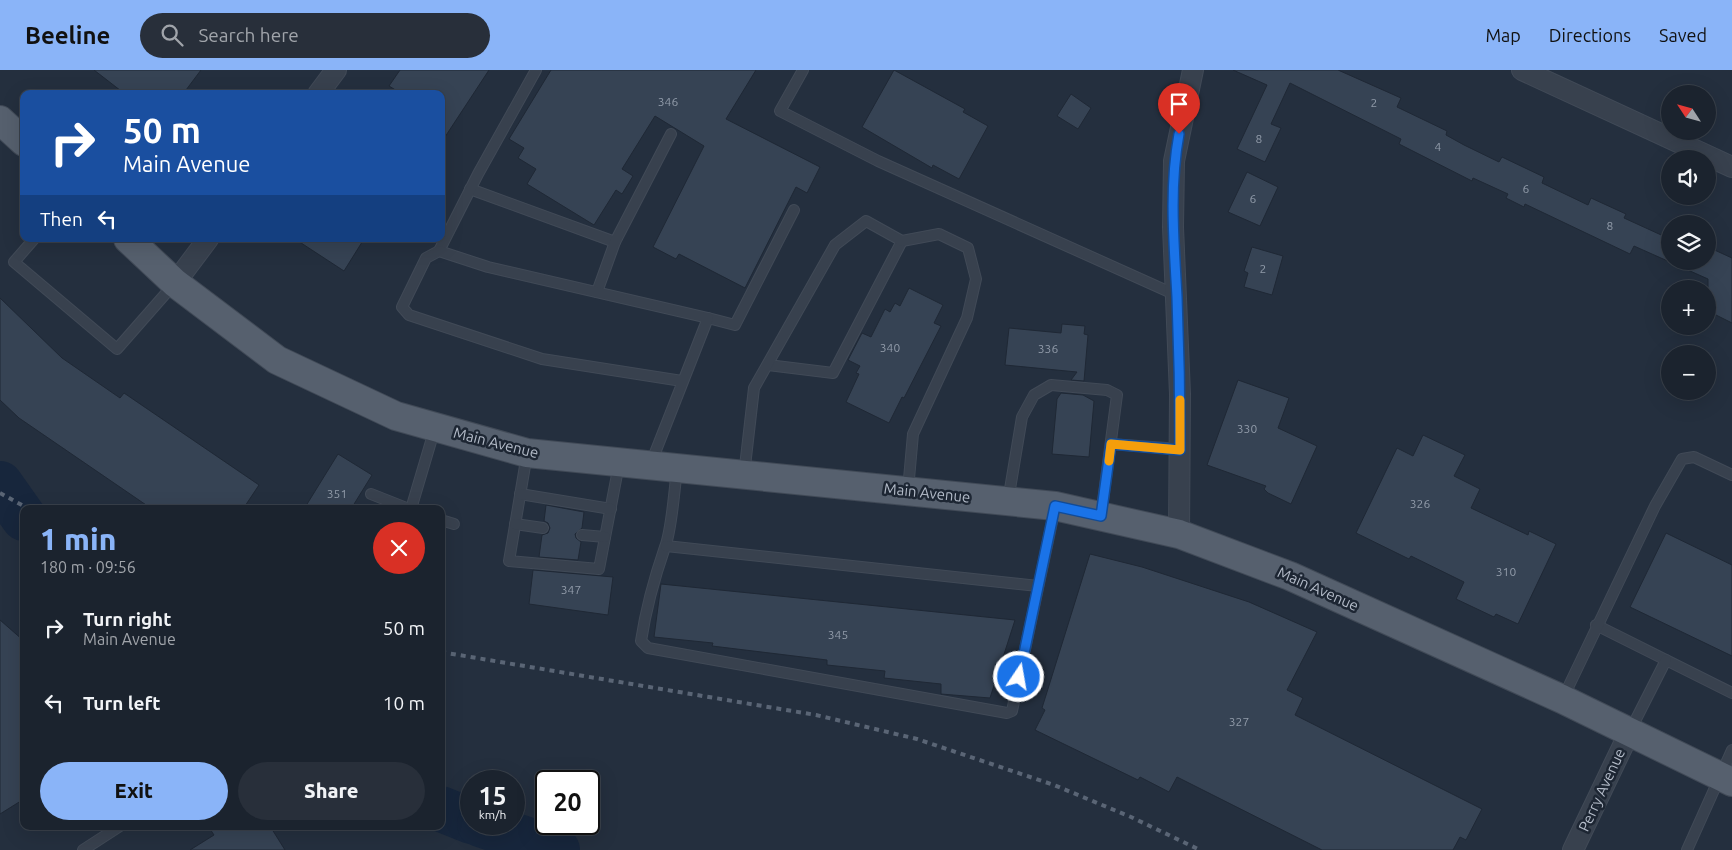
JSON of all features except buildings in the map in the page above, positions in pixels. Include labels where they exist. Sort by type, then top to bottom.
[{"type":"main road","points":[[0,120],[20,138]]},
{"type":"main road","name":"Main Avenue","points":[[131,242],[175,283],[278,360],[396,416],[527,454],[1055,506],[1179,534],[1290,576],[1562,699],[1726,779]]},
{"type":"street","points":[[321,90],[336,70]]},
{"type":"street","points":[[1179,534],[1180,450],[1173,227],[1174,161],[1193,70]]},
{"type":"street","points":[[1522,70],[1732,167]]},
{"type":"street","points":[[175,283],[206,242]]},
{"type":"street","name":"Perry Avenue","points":[[1574,850],[1630,731]]},
{"type":"lane","points":[[445,239],[470,189],[536,70]]},
{"type":"lane","points":[[803,70],[780,111],[878,161],[1176,296]]},
{"type":"lane","points":[[597,292],[615,242],[671,134]]},
{"type":"lane","points":[[470,189],[615,242]]},
{"type":"lane","points":[[439,251],[488,267],[735,325],[794,210]]},
{"type":"lane","points":[[744,476],[754,388],[835,245],[866,221],[902,241],[939,234],[968,248],[976,279],[967,318],[913,434],[908,491]]},
{"type":"lane","points":[[768,365],[833,373],[902,241]]},
{"type":"lane","points":[[31,242],[14,262],[117,348],[175,283]]},
{"type":"lane","points":[[444,242],[439,251],[426,258],[402,307],[409,315],[542,359],[682,381]]},
{"type":"lane","points":[[650,466],[708,318]]},
{"type":"lane","points":[[1008,502],[1022,417],[1034,395],[1051,385],[1107,390],[1117,395],[1101,516]]},
{"type":"lane","points":[[411,505],[436,427]]},
{"type":"lane","points":[[1111,444],[1180,450]]},
{"type":"lane","points":[[527,454],[509,561],[600,569],[620,463]]},
{"type":"lane","points":[[1562,699],[1655,506],[1682,459],[1694,456],[1732,475]]},
{"type":"lane","points":[[677,469],[666,546],[654,574],[647,603],[642,641],[648,648],[1006,714],[1012,711],[1055,506]]},
{"type":"lane","points":[[371,494],[400,505]]},
{"type":"lane","points":[[520,494],[611,508]]},
{"type":"lane","points":[[445,521],[454,524]]},
{"type":"lane","points":[[515,524],[543,528]]},
{"type":"lane","points":[[582,535],[606,538]]},
{"type":"lane","points":[[666,546],[1038,586]]},
{"type":"lane","points":[[1596,626],[1732,693]]},
{"type":"lane","points":[[1630,731],[1666,660]]},
{"type":"lane","points":[[1687,850],[1726,779],[1732,750]]},
{"type":"lane","points":[[83,850],[114,830]]},
{"type":"waterway","points":[[0,484],[20,512]]},
{"type":"waterway","points":[[445,811],[460,817]]},
{"type":"waterway","points":[[513,835],[557,850]]},
{"type":"railway","points":[[0,493],[22,505]]},
{"type":"railway","points":[[445,653],[816,715],[917,739],[1054,785],[1131,817],[1200,850]]},
{"type":"slow traffic","points":[[1109,461],[1111,444],[1180,450],[1180,400]]},
{"type":"route","points":[[1019,677],[1055,506],[1101,516],[1111,444],[1180,450],[1180,394],[1173,227],[1174,161],[1179,134]]}]
